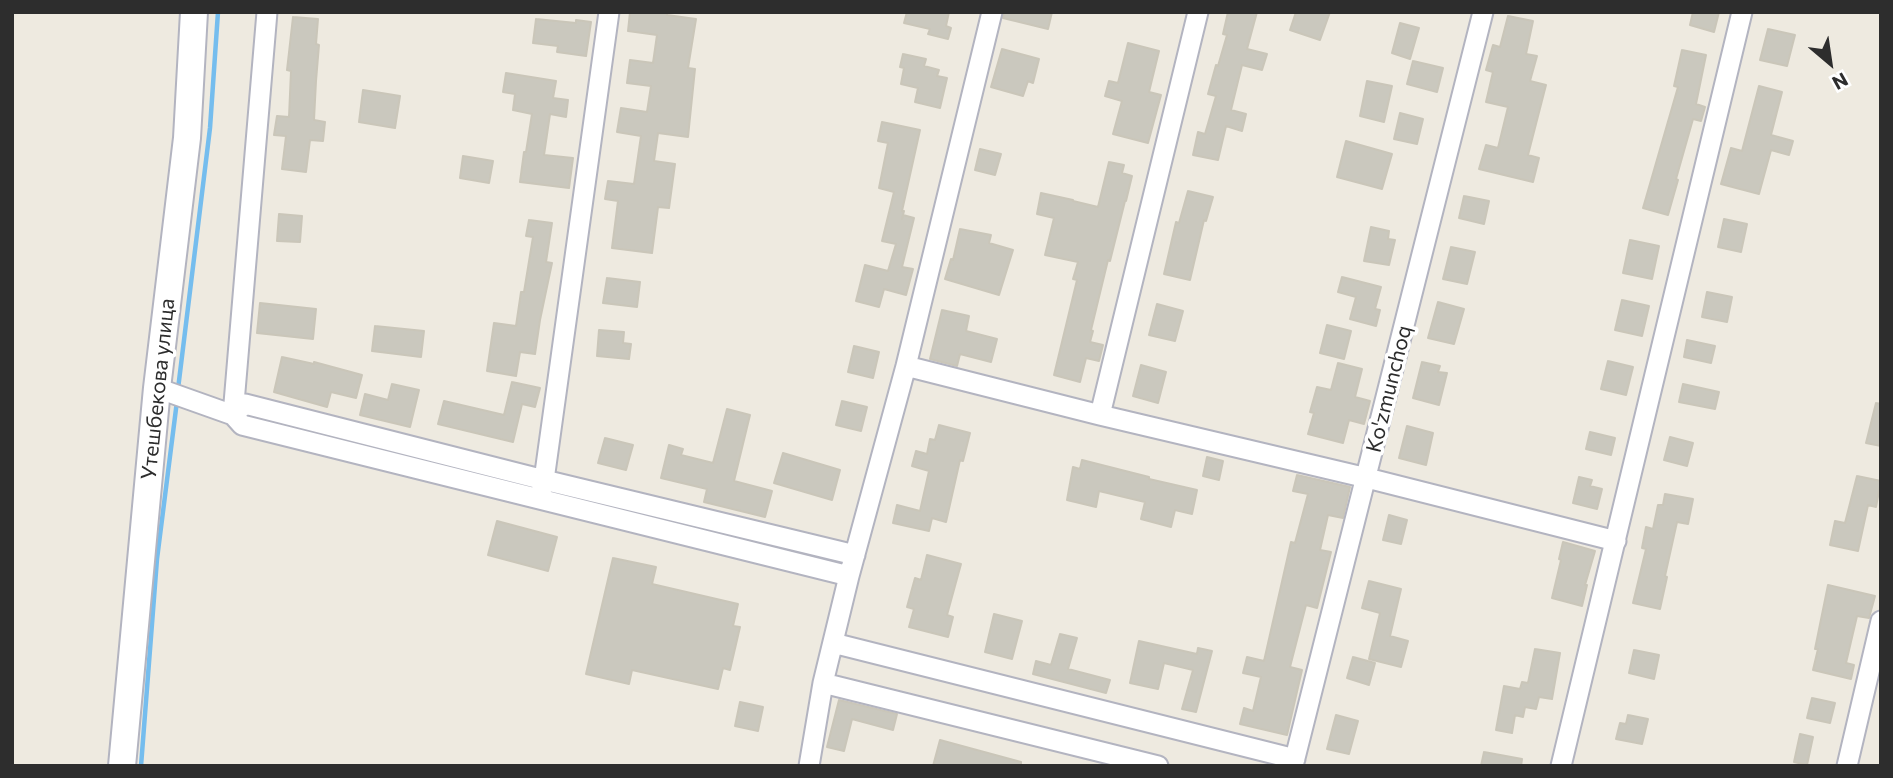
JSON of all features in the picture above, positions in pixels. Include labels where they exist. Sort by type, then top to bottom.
[{"type":"main road","name":"Утешбекова улица","points":[[122,766],[157,388],[187,138],[194,12]]},
{"type":"street","points":[[233,415],[267,12]]},
{"type":"street","points":[[539,500],[544,480],[608,12]]},
{"type":"street","points":[[809,766],[823,683],[992,12]]},
{"type":"street","points":[[1100,415],[1198,12]]},
{"type":"street","name":"Ko'zmunchoq","points":[[1294,762],[1483,12]]},
{"type":"street","points":[[1561,766],[1742,12]]},
{"type":"street","points":[[905,366],[1616,541]]},
{"type":"street","points":[[157,388],[233,415],[243,425],[849,576]]},
{"type":"street","points":[[233,415],[245,404],[855,555]]},
{"type":"street","points":[[1847,766],[1881,621]]},
{"type":"street","points":[[833,643],[1294,762]]},
{"type":"street","points":[[823,683],[1158,766]]},
{"type":"building","points":[[630,12],[667,12],[667,15],[696,19],[688,68],[695,69],[688,137],[658,133],[654,161],[675,164],[669,208],[658,207],[652,253],[612,248],[618,201],[605,199],[608,181],[634,184],[641,136],[617,132],[621,108],[647,112],[651,86],[627,83],[630,60],[653,63],[657,35],[628,31]]},
{"type":"building","points":[[907,12],[949,12],[946,26],[951,28],[948,39],[928,34],[930,29],[904,23]]},
{"type":"building","points":[[1004,12],[1052,12],[1048,29],[1003,18]]},
{"type":"building","points":[[1228,12],[1257,12],[1247,49],[1267,54],[1262,70],[1242,65],[1231,110],[1246,114],[1242,131],[1226,126],[1218,160],[1193,155],[1198,132],[1205,134],[1216,96],[1208,94],[1227,35],[1223,34]]},
{"type":"building","points":[[1296,12],[1330,12],[1320,40],[1290,30]]},
{"type":"building","points":[[1693,12],[1719,12],[1714,32],[1690,25]]},
{"type":"building","points":[[1508,16],[1533,21],[1526,54],[1537,56],[1530,81],[1546,85],[1528,155],[1539,158],[1533,182],[1479,169],[1486,145],[1498,148],[1508,107],[1486,102],[1493,72],[1486,70],[1493,45],[1500,47]]},
{"type":"building","points":[[293,17],[318,19],[314,120],[325,122],[323,141],[310,140],[306,172],[282,169],[286,136],[274,135],[277,116],[289,117],[291,71],[287,70]]},
{"type":"building","points":[[536,19],[591,22],[586,56],[557,52],[558,46],[533,43]]},
{"type":"building","points":[[1400,23],[1419,28],[1410,59],[1392,53]]},
{"type":"building","points":[[1768,29],[1795,35],[1787,66],[1760,60]]},
{"type":"building","points":[[1128,43],[1159,51],[1149,92],[1161,95],[1148,143],[1113,134],[1122,101],[1105,96],[1109,81],[1118,83]]},
{"type":"building","points":[[1002,49],[1039,59],[1033,83],[1028,81],[1023,96],[991,87]]},
{"type":"building","points":[[1682,50],[1706,55],[1696,104],[1705,107],[1701,121],[1693,119],[1668,215],[1643,208],[1678,87],[1674,86]]},
{"type":"building","points":[[903,54],[926,59],[924,66],[939,70],[937,76],[947,78],[940,108],[915,102],[918,88],[901,84],[904,68],[900,67]]},
{"type":"building","points":[[1413,61],[1443,68],[1437,92],[1407,84]]},
{"type":"building","points":[[506,73],[556,81],[553,98],[568,100],[566,117],[550,114],[544,155],[573,158],[569,188],[520,182],[532,114],[513,110],[515,94],[503,92]]},
{"type":"building","points":[[1367,81],[1392,86],[1384,122],[1360,116]]},
{"type":"building","points":[[1759,86],[1782,92],[1771,135],[1793,141],[1789,155],[1771,150],[1759,194],[1721,184],[1731,148],[1742,151]]},
{"type":"building","points":[[363,90],[400,96],[395,128],[359,122]]},
{"type":"building","points":[[1400,113],[1423,119],[1417,144],[1394,139]]},
{"type":"building","points":[[882,122],[920,130],[902,211],[903,215],[914,218],[902,267],[913,269],[906,295],[884,289],[879,307],[856,301],[865,265],[888,271],[896,244],[882,241],[894,192],[879,188],[888,143],[878,141]]},
{"type":"building","points":[[1346,141],[1392,154],[1382,189],[1337,177]]},
{"type":"building","points":[[980,149],[1001,154],[995,175],[975,170]]},
{"type":"building","points":[[463,156],[493,161],[489,183],[460,178]]},
{"type":"building","points":[[1109,162],[1124,165],[1122,173],[1132,176],[1091,330],[1090,342],[1103,345],[1099,361],[1086,358],[1080,382],[1054,375],[1077,280],[1073,279],[1078,262],[1045,255],[1054,218],[1037,214],[1041,193],[1098,207]]},
{"type":"building","points":[[1188,191],[1213,197],[1206,221],[1204,220],[1190,280],[1164,274],[1176,222],[1179,223]]},
{"type":"building","points":[[1464,196],[1489,201],[1484,224],[1459,218]]},
{"type":"building","points":[[279,214],[302,216],[300,242],[277,241]]},
{"type":"building","points":[[1724,219],[1747,224],[1741,252],[1718,247]]},
{"type":"building","points":[[529,220],[552,223],[546,262],[552,263],[535,354],[520,352],[516,376],[487,371],[494,323],[516,326],[533,237],[526,236]]},
{"type":"building","points":[[1371,227],[1389,231],[1388,239],[1395,240],[1389,265],[1364,261]]},
{"type":"building","points":[[960,229],[991,235],[989,243],[1013,250],[999,295],[945,279],[951,259],[953,260]]},
{"type":"building","points":[[1630,240],[1659,246],[1652,279],[1623,273]]},
{"type":"building","points":[[1451,247],[1475,252],[1467,284],[1443,279]]},
{"type":"building","points":[[1342,277],[1381,287],[1375,309],[1380,310],[1376,326],[1350,319],[1356,297],[1338,292]]},
{"type":"building","points":[[607,278],[640,282],[637,307],[603,303]]},
{"type":"building","points":[[1707,292],[1732,297],[1727,322],[1702,317]]},
{"type":"building","points":[[1622,300],[1649,306],[1642,336],[1615,330]]},
{"type":"building","points":[[1438,302],[1464,309],[1454,344],[1428,338]]},
{"type":"building","points":[[260,303],[316,309],[313,339],[257,333]]},
{"type":"building","points":[[1157,304],[1183,311],[1175,341],[1149,335]]},
{"type":"building","points":[[942,310],[969,316],[966,331],[997,339],[991,362],[960,354],[957,366],[930,359]]},
{"type":"building","points":[[1327,325],[1351,331],[1344,359],[1320,353]]},
{"type":"building","points":[[375,326],[424,331],[421,357],[372,351]]},
{"type":"building","points":[[599,330],[624,332],[623,343],[631,344],[629,359],[597,356]]},
{"type":"building","points":[[1687,340],[1715,346],[1711,363],[1684,357]]},
{"type":"building","points":[[854,346],[879,352],[873,378],[848,372]]},
{"type":"building","points":[[282,357],[314,362],[362,375],[356,398],[331,392],[327,407],[274,392]]},
{"type":"building","points":[[1608,361],[1633,367],[1626,395],[1601,389]]},
{"type":"building","points":[[1422,362],[1440,366],[1438,372],[1447,373],[1439,405],[1413,398]]},
{"type":"building","points":[[1338,363],[1362,369],[1355,397],[1370,401],[1364,424],[1349,420],[1343,443],[1308,434],[1314,413],[1310,412],[1317,387],[1331,390]]},
{"type":"building","points":[[1141,365],[1166,372],[1158,403],[1133,396]]},
{"type":"building","points":[[512,382],[540,388],[535,407],[522,404],[513,442],[438,424],[444,401],[504,415]]},
{"type":"building","points":[[392,384],[419,390],[410,427],[360,415],[365,394],[388,400]]},
{"type":"building","points":[[1683,384],[1719,392],[1715,409],[1679,402]]},
{"type":"building","points":[[842,401],[867,407],[861,431],[836,425]]},
{"type":"building","points":[[1876,403],[1881,404],[1881,446],[1866,443]]},
{"type":"building","points":[[727,409],[750,415],[734,481],[772,491],[765,517],[704,502],[707,489],[661,478],[669,445],[683,449],[681,455],[713,463]]},
{"type":"building","points":[[939,425],[970,433],[963,461],[960,460],[946,522],[932,518],[929,531],[893,523],[897,505],[920,511],[929,471],[912,466],[916,451],[927,454],[930,439],[935,440]]},
{"type":"building","points":[[1407,426],[1433,433],[1426,465],[1399,458]]},
{"type":"building","points":[[1590,432],[1615,438],[1611,455],[1586,449]]},
{"type":"building","points":[[1670,437],[1693,443],[1687,466],[1664,460]]},
{"type":"building","points":[[605,438],[633,445],[626,470],[598,463]]},
{"type":"building","points":[[783,453],[840,470],[832,500],[774,483]]},
{"type":"building","points":[[1207,457],[1223,461],[1219,480],[1203,476]]},
{"type":"building","points":[[1082,460],[1197,490],[1192,514],[1175,510],[1171,527],[1141,519],[1145,502],[1099,491],[1096,507],[1067,500],[1073,467],[1080,469]]},
{"type":"building","points":[[1297,475],[1350,487],[1343,518],[1328,515],[1320,550],[1331,552],[1317,608],[1306,605],[1290,667],[1302,670],[1287,735],[1240,724],[1244,708],[1253,711],[1261,677],[1243,673],[1247,657],[1264,661],[1291,542],[1295,543],[1308,494],[1293,491]]},
{"type":"building","points":[[1857,476],[1881,481],[1876,507],[1868,505],[1858,551],[1830,545],[1835,521],[1845,523]]},
{"type":"building","points":[[1579,477],[1592,480],[1590,486],[1602,489],[1597,509],[1573,503]]},
{"type":"building","points":[[1665,494],[1693,499],[1688,524],[1677,522],[1660,609],[1633,603],[1646,549],[1642,548],[1646,527],[1653,529],[1658,505],[1663,505]]},
{"type":"building","points":[[1389,515],[1407,520],[1401,544],[1383,540]]},
{"type":"building","points":[[497,521],[557,537],[548,571],[488,555]]},
{"type":"building","points":[[1563,542],[1595,551],[1582,606],[1552,598]]},
{"type":"building","points":[[927,555],[961,564],[947,615],[953,617],[948,637],[909,627],[914,609],[907,607],[915,578],[921,580]]},
{"type":"building","points":[[613,558],[656,567],[652,584],[738,604],[733,626],[740,627],[730,670],[723,668],[718,689],[632,670],[629,684],[586,674]]},
{"type":"building","points":[[1369,581],[1401,589],[1390,636],[1408,641],[1401,667],[1369,659],[1380,613],[1362,608]]},
{"type":"building","points":[[1828,585],[1875,596],[1869,618],[1857,616],[1846,663],[1854,665],[1851,679],[1813,670]]},
{"type":"building","points":[[994,614],[1022,621],[1012,659],[985,652]]},
{"type":"building","points":[[1060,634],[1077,638],[1068,669],[1110,680],[1106,693],[1033,674],[1036,661],[1051,665]]},
{"type":"building","points":[[1139,641],[1197,654],[1198,648],[1212,651],[1196,712],[1182,709],[1193,670],[1164,663],[1158,689],[1130,683]]},
{"type":"building","points":[[1535,649],[1560,653],[1552,699],[1539,697],[1536,709],[1525,707],[1523,717],[1515,715],[1512,733],[1496,730],[1504,686],[1520,689],[1522,682],[1528,683]]},
{"type":"building","points":[[1634,650],[1659,655],[1654,679],[1629,673]]},
{"type":"building","points":[[1353,657],[1375,663],[1369,685],[1347,678]]},
{"type":"building","points":[[1812,698],[1835,703],[1830,723],[1807,718]]},
{"type":"building","points":[[839,700],[897,714],[893,730],[852,719],[844,751],[827,747]]},
{"type":"building","points":[[740,702],[763,707],[758,731],[735,726]]},
{"type":"building","points":[[1336,715],[1358,721],[1349,754],[1327,749]]},
{"type":"building","points":[[1628,715],[1648,719],[1642,744],[1616,739],[1620,723],[1626,724]]},
{"type":"building","points":[[1800,734],[1813,737],[1807,765],[1794,762]]},
{"type":"building","points":[[940,740],[1021,762],[1021,766],[933,766]]},
{"type":"building","points":[[1484,752],[1522,759],[1521,766],[1481,766]]},
{"type":"waterway","points":[[178,389],[210,128],[218,12]]},
{"type":"waterway","points":[[141,766],[157,559],[177,401]]}]
